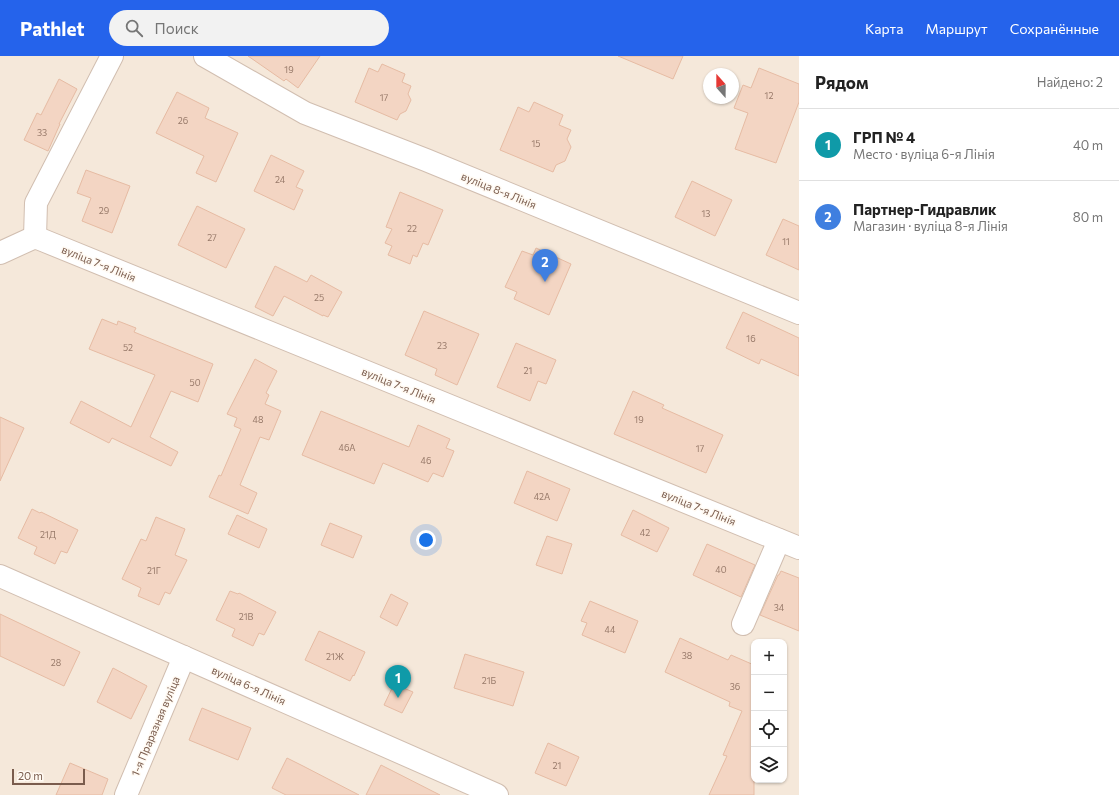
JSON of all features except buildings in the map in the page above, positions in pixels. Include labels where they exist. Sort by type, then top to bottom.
[{"type":"street","points":[[0,253],[36,237],[36,203],[112,56]]},
{"type":"street","name":"вуліца 8-я Лінія","points":[[205,56],[305,113],[426,160],[799,313]]},
{"type":"street","name":"вуліца 7-я Лінія","points":[[36,237],[799,548]]},
{"type":"street","points":[[743,624],[779,540]]},
{"type":"street","name":"вуліца 6-я Лінія","points":[[0,576],[497,795]]},
{"type":"street","name":"1-я Праразная вуліца","points":[[126,795],[184,657]]},
{"type":"shaded area","points":[[0,56],[799,56],[799,795],[0,795]]},
{"type":"place","name":"Партнер-Гидравлик","points":[[545,282]]},
{"type":"place","name":"ГРП № 4","points":[[398,698]]}]
